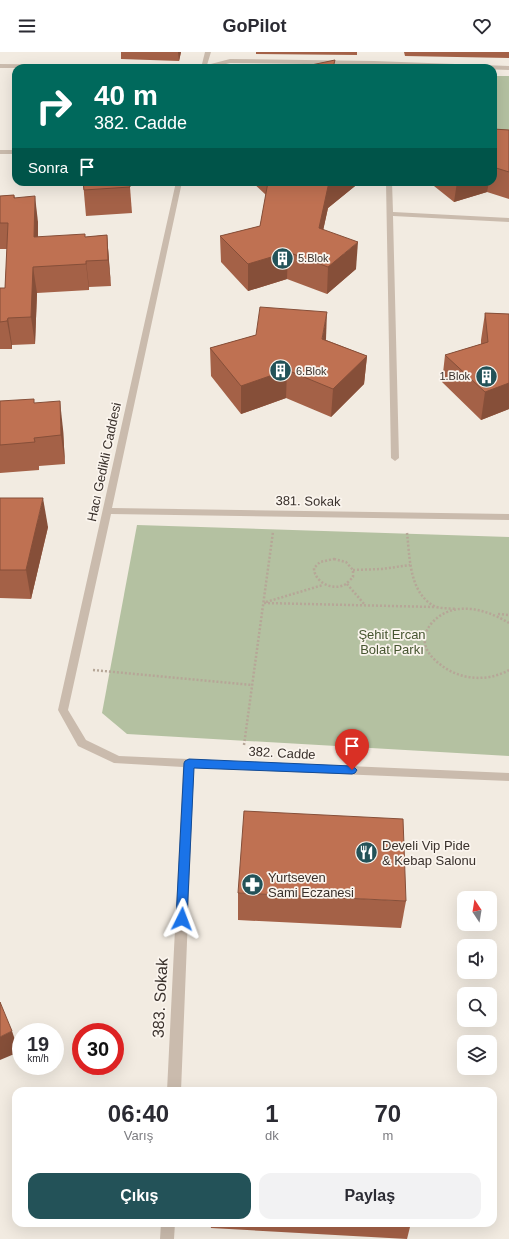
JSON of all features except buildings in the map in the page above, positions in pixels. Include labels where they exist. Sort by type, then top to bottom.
[{"type":"street","points":[[205,64],[208,52]]},
{"type":"street","points":[[219,64],[230,61],[374,60],[442,64]]},
{"type":"street","points":[[0,66],[12,66]]},
{"type":"street","points":[[497,67],[509,68]]},
{"type":"street","points":[[0,152],[12,152]]},
{"type":"street","name":"Hacı Gedikli Caddesi","points":[[82,743],[63,710],[178,186]]},
{"type":"street","points":[[389,186],[395,458]]},
{"type":"street","points":[[390,214],[509,220]]},
{"type":"street","name":"381. Sokak","points":[[107,511],[509,517]]},
{"type":"street","name":"382. Cadde","points":[[82,743],[118,760],[509,778]]},
{"type":"street","name":"383. Sokak","points":[[174,1087],[189,763]]},
{"type":"street","points":[[167,1239],[168,1227]]},
{"type":"path","points":[[241,765],[276,514]]},
{"type":"path","points":[[405,516],[411,572],[420,592],[435,607]]},
{"type":"path","points":[[334,559],[340,560],[350,566],[353,570],[353,577],[347,584],[335,587],[323,584],[314,578],[313,573],[316,564],[334,559]]},
{"type":"path","points":[[353,570],[382,569],[410,564]]},
{"type":"path","points":[[264,603],[323,584]]},
{"type":"path","points":[[347,584],[365,605]]},
{"type":"path","points":[[264,603],[435,607],[483,610],[495,614],[509,622]]},
{"type":"path","points":[[458,609],[444,613],[438,617],[426,631],[425,643],[430,655],[440,665],[454,674],[471,678],[488,678],[503,674],[509,670]]},
{"type":"path","points":[[495,614],[509,615]]},
{"type":"path","points":[[72,668],[252,685]]},
{"type":"green space","points":[[497,76],[509,76],[509,137],[497,137]]},
{"type":"green space","name":"Şehit Ercan Bolat Parkı","points":[[137,525],[509,537],[509,756],[127,734],[102,713]]},
{"type":"place","name":"5.Blok","points":[[282,258]]},
{"type":"place","name":"6.Blok","points":[[280,371]]},
{"type":"place","name":"1.Blok","points":[[486,376]]},
{"type":"place","name":"Develi Vip Pide & Kebap Salonu","points":[[367,852]]},
{"type":"place","name":"Yurtseven Sami Eczanesi","points":[[252,884]]},
{"type":"route","points":[[182,919],[189,763],[352,770]]}]
